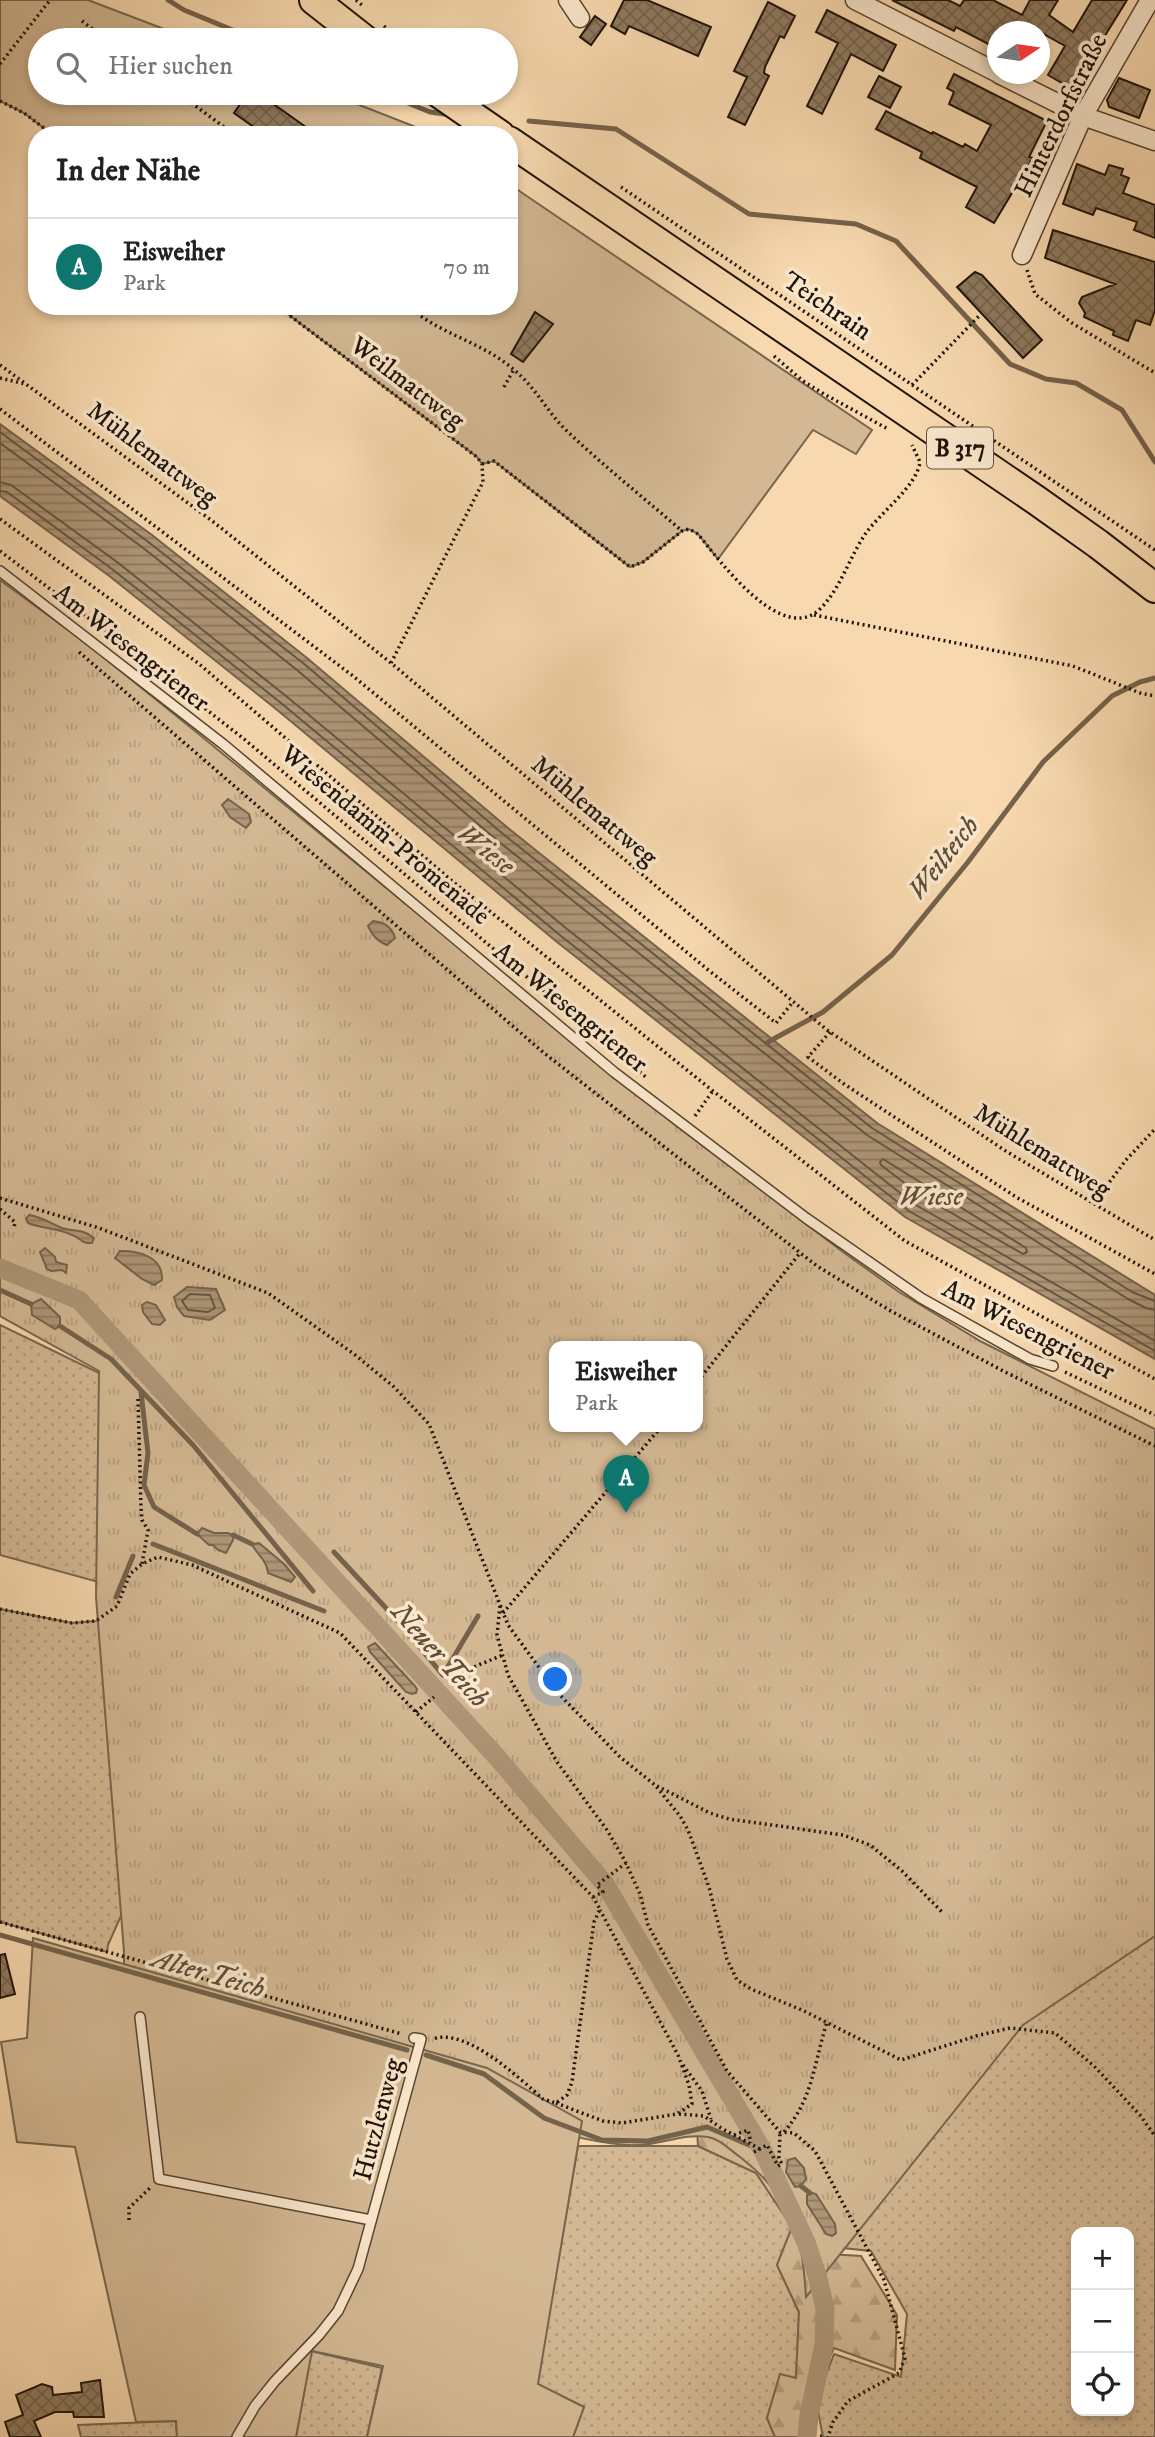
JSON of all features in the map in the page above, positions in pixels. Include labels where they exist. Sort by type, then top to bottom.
[{"type":"main road","points":[[314,0],[350,28]]},
{"type":"main road","points":[[456,105],[482,123]]},
{"type":"main road","name":"B 317","points":[[518,147],[1036,500],[1155,588]]},
{"type":"street","points":[[568,0],[580,18]]},
{"type":"street","name":"Hinterdorfstraße","points":[[1022,255],[1083,116],[1150,0]]},
{"type":"street","points":[[864,2],[987,67]]},
{"type":"street","points":[[1020,84],[1083,116],[1155,141]]},
{"type":"lane","name":"Am Wiesengriener","points":[[0,571],[223,744],[614,1072],[795,1210],[921,1298],[1030,1359],[1052,1366]]},
{"type":"lane","points":[[140,2017],[159,2179],[371,2220]]},
{"type":"lane","name":"Hutzlenweg","points":[[237,2437],[255,2406],[275,2381],[338,2311],[358,2269],[418,2039]]},
{"type":"path","points":[[28,28],[50,0]]},
{"type":"path","points":[[82,21],[91,28]]},
{"type":"path","points":[[0,64],[28,28]]},
{"type":"path","points":[[0,101],[24,113],[41,126]]},
{"type":"path","points":[[194,105],[222,126]]},
{"type":"path","name":"Teichrain","points":[[614,182],[1155,550]]},
{"type":"path","points":[[1022,255],[1035,294],[1072,323],[1155,373]]},
{"type":"path","name":"Weilmattweg","points":[[289,315],[477,457],[482,464]]},
{"type":"path","points":[[420,315],[490,352],[514,369],[534,389],[567,431],[682,531]]},
{"type":"path","points":[[912,385],[979,316]]},
{"type":"path","points":[[774,356],[803,381],[890,430]]},
{"type":"path","points":[[0,365],[27,384]]},
{"type":"path","points":[[505,387],[514,369]]},
{"type":"path","points":[[0,378],[27,384]]},
{"type":"path","name":"Mühlemattweg","points":[[27,384],[211,520],[391,663],[829,1031],[1004,1150],[1155,1240]]},
{"type":"path","points":[[0,409],[353,677],[776,1023],[793,1002]]},
{"type":"path","points":[[813,615],[831,596],[855,548],[869,528],[916,477],[920,462],[918,454],[905,439]]},
{"type":"path","points":[[391,663],[483,482],[482,464],[494,461],[630,567],[643,562],[682,531],[689,529],[698,534],[743,586],[771,610],[793,616],[813,615],[1073,666],[1140,693],[1155,696]]},
{"type":"path","points":[[0,519],[198,663],[451,880],[905,1241],[1155,1379]]},
{"type":"path","name":"Wiesendamm-Promenade","points":[[0,551],[244,739],[651,1081]]},
{"type":"path","points":[[829,1031],[808,1057],[844,1084],[1016,1197],[1155,1274]]},
{"type":"path","points":[[695,1116],[713,1091]]},
{"type":"path","points":[[1093,1204],[1126,1160],[1155,1129]]},
{"type":"path","points":[[0,1198],[99,1228],[268,1293],[354,1354],[393,1386],[429,1424],[508,1625],[557,1692],[620,1757],[655,1785],[701,1809],[729,1819],[843,1835],[870,1845],[902,1871],[942,1912]]},
{"type":"path","points":[[0,1209],[15,1222],[14,1228]]},
{"type":"path","points":[[703,1375],[800,1253]]},
{"type":"path","name":"Am Wiesengriener","points":[[1052,1366],[1155,1415]]},
{"type":"path","points":[[138,1399],[141,1508],[142,1520],[148,1530],[142,1564]]},
{"type":"path","points":[[503,1613],[657,1432]]},
{"type":"path","points":[[0,1609],[72,1623],[96,1621],[117,1606],[130,1574],[142,1564],[158,1558],[192,1565],[340,1633],[593,1897],[680,2062],[689,2085],[692,2104],[677,2114]]},
{"type":"path","points":[[500,1604],[497,1635],[508,1675],[557,1762],[607,1830],[626,1863],[640,1894],[648,1925],[706,2036],[727,2071],[782,2132],[794,2133],[815,2151],[884,2280],[905,2358],[899,2373],[848,2401],[824,2437]]},
{"type":"path","points":[[459,1673],[503,1655]]},
{"type":"path","points":[[416,1712],[434,1697]]},
{"type":"path","points":[[655,1785],[688,1830],[709,1887],[727,1959],[737,1980],[901,2060],[1010,2028],[1055,2033],[1094,2066],[1140,2115],[1155,2136]]},
{"type":"path","points":[[593,1897],[603,1892],[598,1884],[626,1863]]},
{"type":"path","points":[[556,2104],[567,2095],[572,2082],[594,1922],[600,1909]]},
{"type":"path","name":"Hutzlenweg","points":[[0,1922],[418,2039]]},
{"type":"path","points":[[754,2152],[767,2145],[778,2166],[782,2164],[779,2158],[782,2132],[796,2119],[808,2095],[827,2022]]},
{"type":"path","points":[[418,2039],[428,2041],[443,2035],[477,2047],[543,2099],[603,2121],[622,2123],[677,2114],[704,2116],[760,2149]]},
{"type":"path","points":[[680,2062],[702,2091],[712,2122]]},
{"type":"path","points":[[734,2135],[748,2130],[751,2143]]},
{"type":"path","points":[[129,2220],[129,2208],[159,2179]]},
{"type":"green space","points":[[0,0],[88,0],[162,28],[28,28],[28,105],[360,105],[413,126],[41,126],[24,113],[0,101]]},
{"type":"green space","points":[[518,190],[872,430],[856,454],[813,430],[718,559],[698,534],[689,529],[682,531],[643,562],[630,567],[494,461],[482,464],[477,457],[289,315],[518,315]]},
{"type":"green space","points":[[0,580],[87,644],[195,731],[674,1124],[843,1252],[899,1292],[982,1342],[1155,1429],[1155,1936],[1023,2025],[806,2297],[797,2235],[783,2202],[758,2172],[717,2140],[691,2136],[631,2145],[576,2137],[124,1980],[96,1597],[99,1371],[0,1316]]},
{"type":"green space","points":[[0,1325],[99,1373],[102,1583],[0,1555]]},
{"type":"green space","points":[[703,1427],[1155,1454],[1155,2437],[823,2437],[816,2401],[834,2354],[901,2377],[907,2314],[871,2251],[833,2247],[699,1432],[703,1432]]},
{"type":"green space","points":[[117,1606],[128,1900],[107,1952],[0,1922],[0,1609],[72,1623],[96,1621]]},
{"type":"green space","points":[[33,1938],[487,2068],[582,2121],[538,2384],[584,2407],[573,2437],[367,2437],[383,2366],[312,2351],[296,2437],[177,2437],[176,2421],[136,2422],[75,2147],[17,2142],[1,2042],[27,2038]]},
{"type":"green space","points":[[739,2085],[828,2254],[861,2256],[897,2315],[895,2370],[834,2348],[802,2412],[806,2437],[775,2437],[767,2418],[780,2374],[796,2378],[799,2312],[777,2265],[792,2227],[756,2173],[698,2146],[695,2095]]},
{"type":"green space","points":[[578,2146],[698,2146],[756,2173],[792,2227],[777,2265],[799,2312],[796,2379],[780,2375],[767,2418],[775,2437],[573,2437],[584,2407],[537,2384]]},
{"type":"green space","points":[[311,2351],[382,2368],[367,2437],[296,2437]]},
{"type":"green space","points":[[176,2421],[177,2437],[81,2437],[78,2425]]},
{"type":"water","name":"Wiese","points":[[0,424],[152,535],[307,658],[508,828],[877,1123],[1155,1295],[1155,1359],[905,1217],[557,942],[276,709],[108,575],[0,496]]},
{"type":"water","points":[[228,799],[249,814],[251,822],[246,828],[230,817],[222,805]]},
{"type":"water","points":[[373,921],[387,926],[395,938],[387,945],[378,940],[368,926]]},
{"type":"water","points":[[29,1215],[94,1238],[92,1243],[86,1243],[75,1236],[28,1223],[26,1219]]},
{"type":"water","points":[[45,1248],[55,1257],[56,1262],[67,1265],[66,1273],[62,1270],[47,1269],[40,1252]]},
{"type":"water","points":[[120,1251],[149,1257],[159,1266],[162,1280],[154,1285],[142,1279],[115,1258]]},
{"type":"water","points":[[187,1287],[216,1289],[225,1310],[210,1320],[184,1316],[174,1297]]},
{"type":"water","points":[[41,1299],[60,1317],[60,1326],[55,1329],[32,1315],[31,1304]]},
{"type":"water","points":[[147,1302],[156,1305],[165,1320],[160,1325],[152,1324],[143,1312],[142,1305]]},
{"type":"water","points":[[202,1528],[214,1533],[233,1535],[226,1553],[209,1545],[197,1534]]},
{"type":"water","points":[[259,1543],[295,1577],[291,1582],[268,1573],[266,1565],[252,1544]]},
{"type":"water","points":[[375,1643],[414,1685],[416,1693],[406,1692],[370,1652],[368,1647]]},
{"type":"water","points":[[795,2158],[804,2168],[806,2179],[801,2186],[795,2187],[786,2172],[788,2160]]},
{"type":"water","points":[[816,2194],[835,2224],[836,2233],[832,2236],[826,2234],[807,2204],[807,2195]]},
{"type":"building","points":[[624,0],[647,0],[711,27],[698,56],[629,26],[625,34],[611,26]]},
{"type":"building","points":[[892,0],[948,0],[960,6],[964,0],[993,0],[1022,15],[1030,0],[1058,0],[1049,15],[1073,32],[1092,0],[1127,0],[1072,89],[1050,76],[1065,46],[1050,38],[1050,21],[987,21],[987,43],[956,27],[954,31]]},
{"type":"building","points":[[768,2],[795,16],[784,38],[780,36],[765,67],[764,73],[769,76],[745,125],[728,117],[747,77],[734,71]]},
{"type":"building","points":[[827,10],[896,45],[883,71],[851,54],[822,114],[807,106],[838,43],[816,32]]},
{"type":"building","points":[[595,16],[606,24],[591,45],[580,37]]},
{"type":"building","points":[[954,74],[1047,121],[1029,157],[1033,158],[994,223],[966,207],[977,187],[920,158],[922,152],[876,129],[886,111],[932,134],[933,132],[963,147],[965,144],[977,151],[991,125],[949,104],[954,92],[947,88]]},
{"type":"building","points":[[879,76],[901,87],[890,108],[868,97]]},
{"type":"building","points":[[1119,78],[1150,90],[1139,118],[1109,107],[1107,100]]},
{"type":"building","points":[[240,105],[275,105],[304,126],[252,126],[234,113]]},
{"type":"building","points":[[1077,164],[1105,175],[1109,165],[1123,169],[1121,175],[1129,178],[1123,193],[1155,205],[1155,238],[1134,230],[1137,222],[1096,208],[1093,215],[1063,204]]},
{"type":"building","points":[[1053,230],[1155,262],[1155,310],[1150,325],[1136,320],[1128,341],[1084,317],[1085,313],[1079,303],[1082,297],[1115,284],[1045,258]]},
{"type":"building","points":[[975,272],[982,275],[1042,340],[1023,358],[957,287]]},
{"type":"building","points":[[535,312],[553,324],[523,362],[511,354]]},
{"type":"building","points":[[5,1954],[15,1994],[0,1998],[0,1955]]},
{"type":"building","points":[[100,2380],[104,2417],[74,2417],[73,2412],[55,2412],[34,2421],[41,2437],[10,2437],[5,2422],[23,2415],[16,2395],[42,2384],[52,2387],[53,2395],[82,2392],[81,2383]]},
{"type":"waterway","points":[[168,0],[184,10],[228,28]]},
{"type":"waterway","points":[[413,105],[445,114]]},
{"type":"waterway","points":[[529,121],[616,129],[749,214],[856,224],[896,241],[1010,364],[1046,379],[1076,383],[1122,410],[1155,462]]},
{"type":"waterway","name":"Weilteich","points":[[768,1042],[823,1012],[892,955],[968,862],[1043,762],[1112,696],[1140,682],[1155,678]]},
{"type":"waterway","name":"Neuer Teich","points":[[0,1268],[79,1300],[496,1756],[605,1884],[763,2151],[806,2242],[825,2308],[824,2345],[807,2437]]},
{"type":"waterway","points":[[0,1290],[31,1304]]},
{"type":"waterway","points":[[60,1326],[111,1359],[193,1445],[313,1591]]},
{"type":"waterway","points":[[141,1392],[148,1453],[144,1485],[154,1507],[197,1534]]},
{"type":"waterway","points":[[233,1535],[252,1544]]},
{"type":"waterway","points":[[153,1544],[324,1611]]},
{"type":"waterway","points":[[334,1552],[442,1674]]},
{"type":"waterway","points":[[116,1597],[133,1556]]},
{"type":"waterway","points":[[443,1675],[478,1616]]},
{"type":"waterway","name":"Alter Teich","points":[[0,1935],[407,2050]]},
{"type":"waterway","name":"Alter Teich","points":[[426,2055],[484,2074],[544,2118],[602,2140],[648,2141],[707,2127],[763,2151]]},
{"type":"waterway","points":[[801,2186],[810,2193]]},
{"type":"place","name":"Eisweiher","points":[[626,1513]]}]
